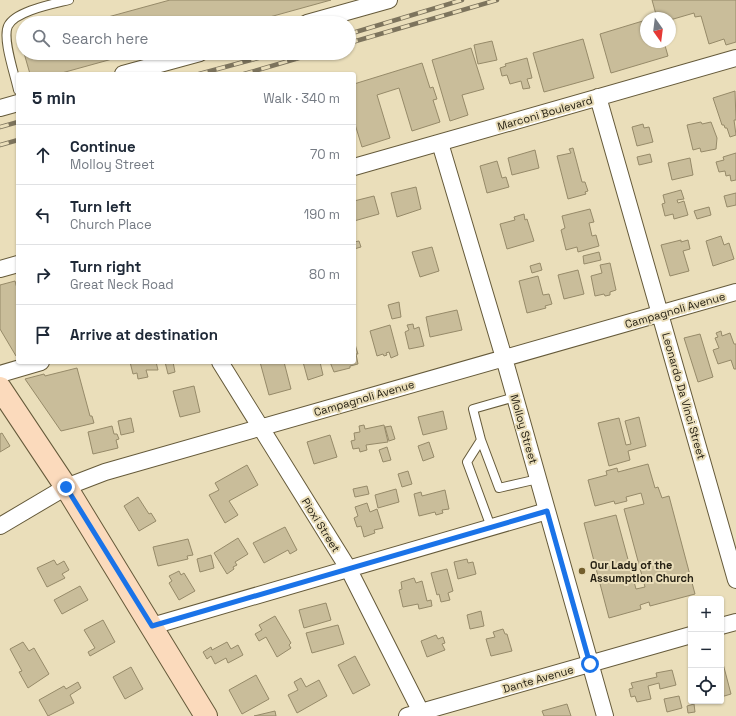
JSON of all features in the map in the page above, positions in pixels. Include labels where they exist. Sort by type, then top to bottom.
[{"type":"main road","points":[[0,388],[66,487],[206,716]]},
{"type":"street","points":[[327,16],[364,3],[388,0]]},
{"type":"street","name":"Marconi Boulevard","points":[[356,166],[736,58]]},
{"type":"street","points":[[130,72],[174,60]]},
{"type":"street","name":"Leonardo Da Vinci Street","points":[[598,97],[736,580]]},
{"type":"street","points":[[0,108],[16,104]]},
{"type":"street","name":"Molloy Street","points":[[440,143],[504,358],[606,716]]},
{"type":"street","points":[[0,269],[16,265]]},
{"type":"street","name":"Campagnoli Avenue","points":[[0,526],[66,487],[105,472],[736,292]]},
{"type":"street","points":[[0,374],[34,364]]},
{"type":"street","name":"Pioxi Street","points":[[221,364],[348,568],[417,715]]},
{"type":"street","points":[[152,626],[547,511]]},
{"type":"street","points":[[724,625],[736,622]]},
{"type":"street","name":"Dante Avenue","points":[[417,715],[688,636]]},
{"type":"lane","points":[[20,16],[27,12],[69,0]]},
{"type":"lane","points":[[16,18],[8,26],[6,37],[16,81]]},
{"type":"lane","points":[[515,397],[472,409],[481,440],[500,488],[538,479]]},
{"type":"lane","points":[[481,440],[467,462],[491,527]]},
{"type":"building","points":[[170,0],[331,0],[273,16],[112,16]]},
{"type":"building","points":[[652,0],[736,0],[736,42],[726,45],[724,39],[709,44],[701,16],[695,17],[694,13],[676,18],[676,12],[655,12]]},
{"type":"building","points":[[640,22],[640,48],[666,48],[668,56],[611,73],[600,34]]},
{"type":"building","points":[[583,39],[594,78],[544,92],[533,53]]},
{"type":"building","points":[[492,41],[497,60],[478,64],[474,45]]},
{"type":"building","points":[[471,48],[484,89],[462,95],[468,115],[450,121],[432,60]]},
{"type":"building","points":[[527,58],[532,78],[527,79],[530,88],[523,89],[521,81],[510,84],[507,75],[502,76],[500,68],[506,66],[505,64]]},
{"type":"building","points":[[26,60],[109,60],[65,72],[29,72]]},
{"type":"building","points":[[422,63],[430,88],[433,87],[437,99],[433,100],[440,122],[412,131],[399,88],[377,95],[390,138],[362,147],[356,128],[356,83]]},
{"type":"building","points":[[735,91],[736,120],[734,120],[736,135],[730,137],[727,128],[722,125],[713,98]]},
{"type":"building","points":[[701,122],[702,124],[711,122],[717,138],[716,149],[701,152],[700,148],[693,150],[687,125]]},
{"type":"building","points":[[643,124],[644,128],[649,127],[653,142],[637,146],[632,127]]},
{"type":"building","points":[[573,148],[582,182],[585,182],[588,191],[585,192],[586,194],[568,199],[557,156],[571,153],[569,149]]},
{"type":"building","points":[[535,150],[539,168],[512,175],[508,158]]},
{"type":"building","points":[[736,153],[736,180],[731,181],[730,175],[726,176],[725,171],[719,172],[716,162],[724,160],[723,157]]},
{"type":"building","points":[[650,154],[652,162],[639,165],[637,157]]},
{"type":"building","points":[[690,158],[693,175],[672,180],[668,163]]},
{"type":"building","points":[[497,161],[502,178],[506,177],[509,187],[487,193],[480,166]]},
{"type":"building","points":[[416,187],[421,209],[397,217],[391,193]]},
{"type":"building","points":[[681,190],[684,199],[677,200],[678,203],[684,201],[688,215],[674,219],[673,214],[665,216],[662,204],[665,203],[663,195]]},
{"type":"building","points":[[736,193],[736,205],[727,207],[724,196]]},
{"type":"building","points":[[374,196],[379,214],[356,220],[356,200]]},
{"type":"building","points":[[709,207],[711,215],[697,219],[694,211]]},
{"type":"building","points":[[590,209],[594,222],[589,223],[592,236],[596,235],[599,246],[578,252],[577,247],[566,250],[561,230],[565,228],[562,216]]},
{"type":"building","points":[[524,214],[534,241],[507,249],[500,224],[515,220],[514,217]]},
{"type":"building","points":[[721,236],[724,245],[729,243],[734,259],[713,266],[706,241]]},
{"type":"building","points":[[681,240],[681,242],[688,240],[690,249],[683,251],[689,271],[670,276],[661,245]]},
{"type":"building","points":[[359,241],[361,247],[356,248],[356,242]]},
{"type":"building","points":[[432,247],[439,271],[420,277],[412,252]]},
{"type":"building","points":[[599,252],[601,260],[584,264],[583,256]]},
{"type":"building","points":[[540,263],[542,270],[532,273],[530,266]]},
{"type":"building","points":[[610,263],[616,290],[610,292],[610,295],[605,296],[604,294],[595,296],[591,276],[602,273],[600,265]]},
{"type":"building","points":[[578,270],[584,294],[564,299],[558,275]]},
{"type":"building","points":[[538,276],[543,295],[549,294],[552,304],[545,306],[546,308],[527,313],[519,281]]},
{"type":"building","points":[[15,281],[16,285],[16,356],[0,329],[0,285]]},
{"type":"building","points":[[399,302],[401,317],[392,319],[388,305]]},
{"type":"building","points":[[457,310],[462,330],[430,337],[426,317]]},
{"type":"building","points":[[413,324],[414,329],[419,327],[424,346],[409,349],[405,332],[409,330],[407,325]]},
{"type":"building","points":[[390,325],[398,355],[391,358],[389,352],[384,356],[383,354],[377,356],[370,331]]},
{"type":"building","points":[[721,331],[722,336],[730,333],[734,344],[736,344],[736,369],[734,369],[731,360],[718,364],[713,350],[719,348],[715,338],[718,337],[716,333]]},
{"type":"building","points":[[700,334],[713,377],[698,382],[684,338]]},
{"type":"building","points":[[356,354],[358,364],[350,366],[350,368],[334,372],[331,364],[356,364]]},
{"type":"building","points":[[130,364],[156,364],[158,370],[146,370],[148,377],[138,379],[137,373],[133,374]]},
{"type":"building","points":[[166,364],[173,364],[175,372],[168,374]]},
{"type":"building","points":[[261,364],[285,364],[291,389],[269,395]]},
{"type":"building","points":[[304,364],[320,364],[323,375],[308,380]]},
{"type":"building","points":[[77,368],[90,416],[92,416],[94,423],[61,431],[25,379],[44,374],[45,376]]},
{"type":"building","points":[[194,386],[200,412],[180,417],[173,391]]},
{"type":"building","points":[[443,411],[447,429],[423,435],[418,417]]},
{"type":"building","points":[[639,417],[646,446],[628,451],[630,460],[609,466],[598,423],[619,418],[626,445],[631,444],[625,421]]},
{"type":"building","points":[[131,418],[134,432],[121,435],[118,421]]},
{"type":"building","points":[[364,425],[365,429],[384,425],[388,442],[366,445],[367,450],[360,452],[359,448],[353,449],[351,441],[355,440],[354,433],[360,432],[359,426]]},
{"type":"building","points":[[112,426],[114,434],[117,434],[119,439],[116,440],[118,448],[93,454],[88,432]]},
{"type":"building","points":[[391,426],[395,439],[389,441],[385,427]]},
{"type":"building","points":[[2,433],[10,446],[0,452],[0,434]]},
{"type":"building","points":[[330,435],[337,457],[314,464],[307,442]]},
{"type":"building","points":[[429,442],[434,457],[423,461],[418,446]]},
{"type":"building","points":[[387,447],[391,460],[383,462],[379,450]]},
{"type":"building","points":[[648,464],[655,488],[658,487],[662,498],[669,496],[695,594],[650,606],[649,602],[640,605],[641,609],[609,618],[584,523],[616,515],[636,589],[645,587],[624,509],[644,504],[641,493],[626,497],[627,501],[615,504],[614,501],[595,506],[588,480],[607,475],[606,471],[617,468],[618,472]]},
{"type":"building","points":[[247,465],[258,485],[229,501],[238,515],[225,523],[209,495],[219,490],[215,483]]},
{"type":"building","points":[[408,471],[412,484],[402,487],[398,474]]},
{"type":"building","points":[[367,486],[369,494],[355,497],[353,489]]},
{"type":"building","points":[[396,489],[399,502],[378,508],[375,495]]},
{"type":"building","points":[[445,490],[449,509],[442,510],[443,513],[436,515],[435,512],[419,516],[414,494],[421,492],[422,496]]},
{"type":"building","points":[[138,497],[149,514],[151,513],[156,521],[139,531],[124,506]]},
{"type":"building","points":[[367,503],[370,512],[377,509],[383,528],[374,530],[375,533],[364,537],[361,526],[357,527],[354,518],[358,516],[355,507]]},
{"type":"building","points":[[285,527],[297,550],[290,554],[288,550],[264,563],[253,543]]},
{"type":"building","points":[[238,538],[248,554],[235,562],[237,565],[227,574],[214,553]]},
{"type":"building","points":[[188,539],[193,555],[187,556],[188,559],[158,566],[153,547]]},
{"type":"building","points":[[211,555],[214,568],[200,572],[197,559]]},
{"type":"building","points":[[467,559],[468,563],[473,562],[476,574],[458,579],[454,562]]},
{"type":"building","points":[[54,560],[57,565],[64,561],[69,570],[62,574],[65,578],[47,587],[37,568]]},
{"type":"building","points":[[447,569],[453,591],[448,593],[450,600],[441,602],[439,594],[437,595],[431,573]]},
{"type":"building","points":[[179,571],[181,575],[184,573],[195,591],[179,600],[169,583],[172,581],[169,576]]},
{"type":"building","points":[[414,578],[416,583],[422,581],[427,601],[431,600],[432,606],[419,609],[418,604],[403,607],[399,590],[402,589],[401,582]]},
{"type":"building","points":[[80,586],[88,600],[62,614],[54,600]]},
{"type":"building","points":[[326,603],[331,620],[304,628],[299,610]]},
{"type":"building","points":[[481,611],[484,626],[470,629],[467,615]]},
{"type":"building","points":[[275,616],[291,643],[289,645],[291,648],[277,657],[266,637],[259,641],[255,634],[262,630],[259,625]]},
{"type":"building","points":[[103,620],[115,642],[90,656],[88,652],[95,648],[84,630]]},
{"type":"building","points":[[338,625],[344,644],[312,653],[306,633]]},
{"type":"building","points":[[503,629],[505,634],[507,634],[512,651],[491,656],[486,639],[495,637],[493,632]]},
{"type":"building","points":[[436,635],[438,639],[443,637],[445,643],[442,644],[445,650],[427,657],[421,641]]},
{"type":"building","points":[[23,642],[29,651],[34,648],[49,674],[28,688],[19,672],[22,671],[10,649]]},
{"type":"building","points":[[227,642],[231,649],[238,645],[243,655],[228,663],[226,658],[215,664],[211,656],[207,659],[203,652],[211,647],[212,650]]},
{"type":"building","points":[[355,656],[370,685],[353,694],[338,665]]},
{"type":"building","points":[[131,667],[143,689],[125,699],[113,677]]},
{"type":"building","points":[[724,667],[731,694],[724,696]]},
{"type":"building","points":[[672,670],[676,685],[660,689],[659,683],[648,686],[651,699],[637,702],[635,696],[631,697],[629,689],[633,688],[631,683],[657,677],[656,673]]},
{"type":"building","points":[[256,675],[269,699],[242,714],[229,690]]},
{"type":"building","points":[[301,678],[306,687],[319,680],[327,696],[297,713],[288,695],[298,690],[294,682]]},
{"type":"building","points":[[78,682],[81,688],[70,695],[74,703],[48,716],[39,700],[64,686],[66,689]]},
{"type":"building","points":[[679,696],[682,708],[667,712],[664,699]]},
{"type":"building","points":[[567,704],[571,716],[544,716],[542,711]]},
{"type":"building","points":[[694,704],[695,712],[688,713],[687,706]]},
{"type":"building","points":[[275,711],[276,716],[254,716]]},
{"type":"railway","points":[[356,32],[462,0]]},
{"type":"railway","points":[[356,41],[497,0]]},
{"type":"railway","points":[[206,72],[251,60]]},
{"type":"railway","points":[[251,72],[292,60]]},
{"type":"railway","points":[[0,127],[16,123]]},
{"type":"railway","points":[[0,145],[16,141]]},
{"type":"place","name":"Our Lady of the Assumption Church","points":[[582,571]]},
{"type":"route","points":[[66,487],[152,626],[547,511],[590,664]]}]
